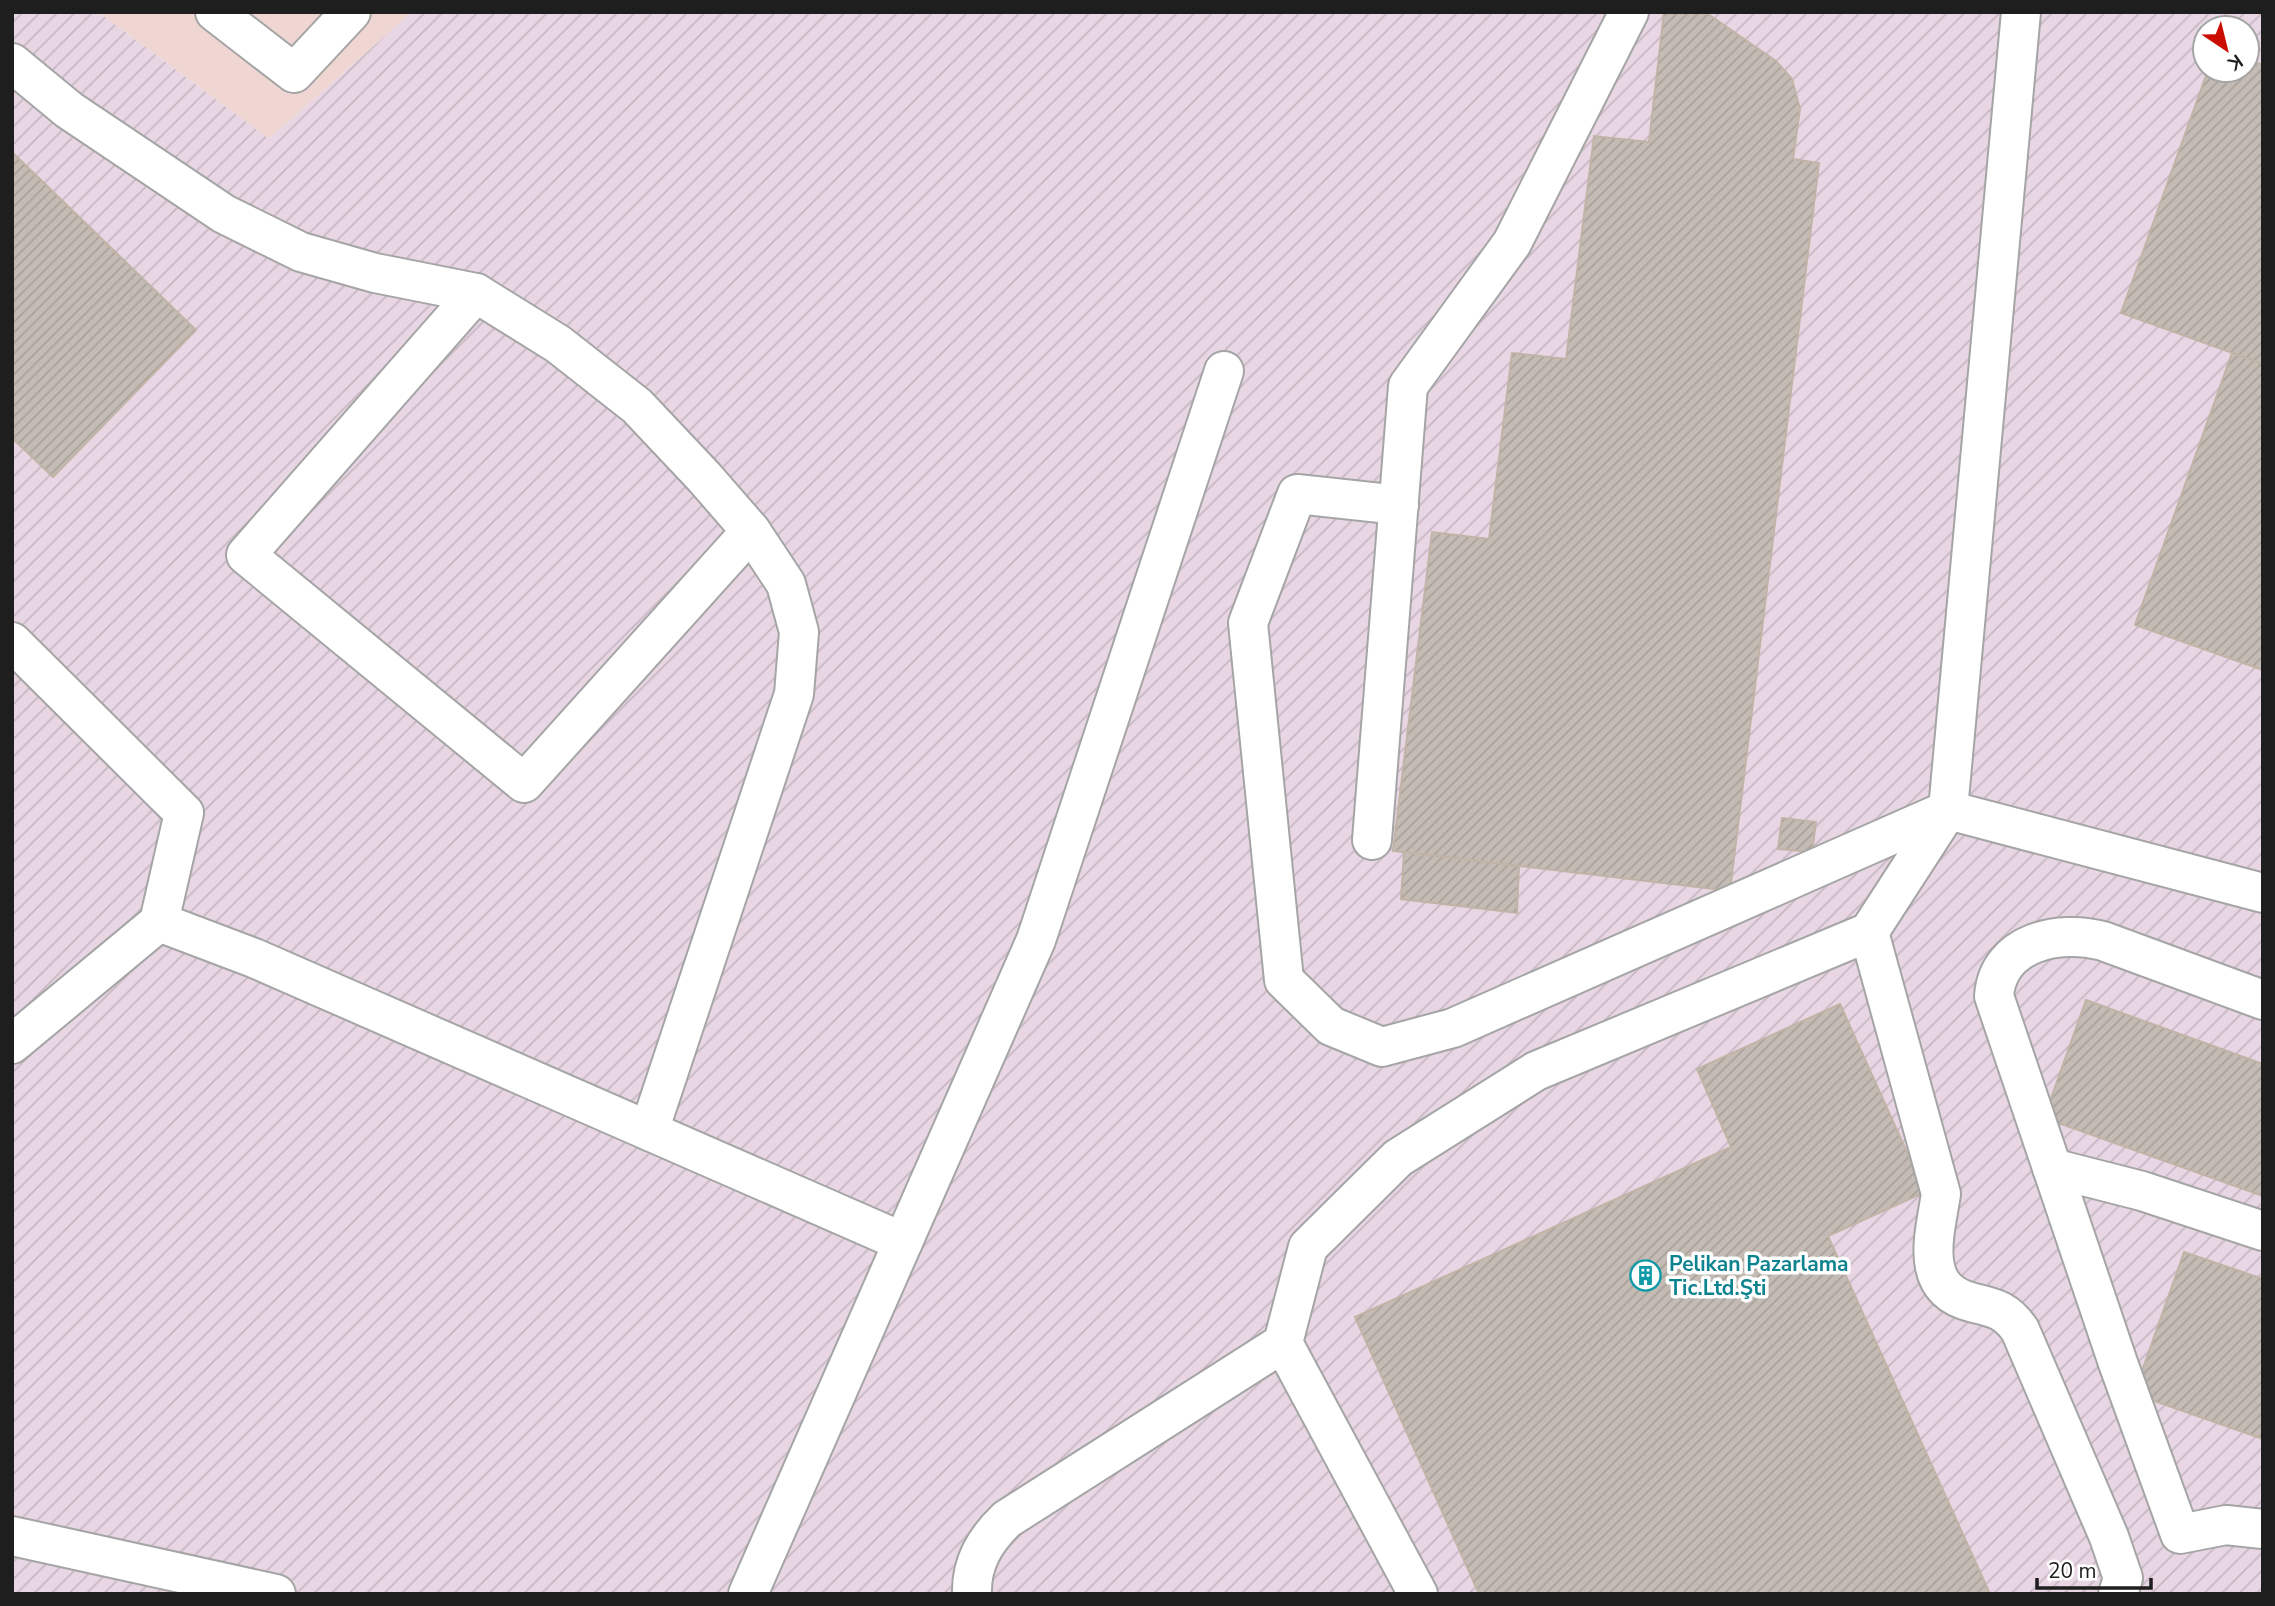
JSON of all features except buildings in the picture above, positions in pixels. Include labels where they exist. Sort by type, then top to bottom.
[{"type":"street","points":[[215,12],[294,73],[351,12]]},
{"type":"street","points":[[1372,840],[1408,386],[1512,243],[1629,12]]},
{"type":"street","points":[[972,1594],[974,1570],[981,1551],[992,1533],[1007,1519],[1283,1342],[1308,1247],[1398,1158],[1536,1071],[1869,932],[1948,810],[2021,12]]},
{"type":"street","points":[[12,63],[69,110],[223,214],[301,252],[375,273],[476,293],[558,344],[636,406],[704,477],[751,531],[786,584],[799,632],[794,694],[649,1130]]},
{"type":"street","points":[[476,293],[246,555],[524,783],[751,531]]},
{"type":"street","points":[[748,1594],[1037,940],[1224,372]]},
{"type":"street","points":[[1399,505],[1297,494],[1248,623],[1284,980],[1331,1026],[1382,1047],[1453,1028],[1948,810],[2263,893]]},
{"type":"street","points":[[12,642],[184,813],[159,922],[12,1044]]},
{"type":"street","points":[[159,922],[254,958],[903,1242]]},
{"type":"street","points":[[1869,932],[1941,1194],[1934,1243],[1934,1262],[1939,1284],[1958,1299],[2010,1315],[2020,1330],[2109,1537],[2123,1578],[2118,1594]]},
{"type":"street","points":[[2263,1000],[2084,936],[2065,935],[2028,946],[2011,959],[1998,974],[1994,996],[2118,1363],[2180,1534],[2226,1525],[2263,1529]]},
{"type":"street","points":[[2052,1168],[2142,1191],[2263,1231]]},
{"type":"street","points":[[1283,1342],[1418,1594]]},
{"type":"street","points":[[12,1536],[276,1594]]},
{"type":"shaded area","points":[[12,12],[98,12],[269,139],[412,12],[2263,12],[2263,1594],[12,1594]]},
{"type":"shaded area","points":[[98,12],[412,12],[269,139]]},
{"type":"place","name":"Pelikan Pazarlama Tic.Ltd.Şti","points":[[1646,1276]]}]
